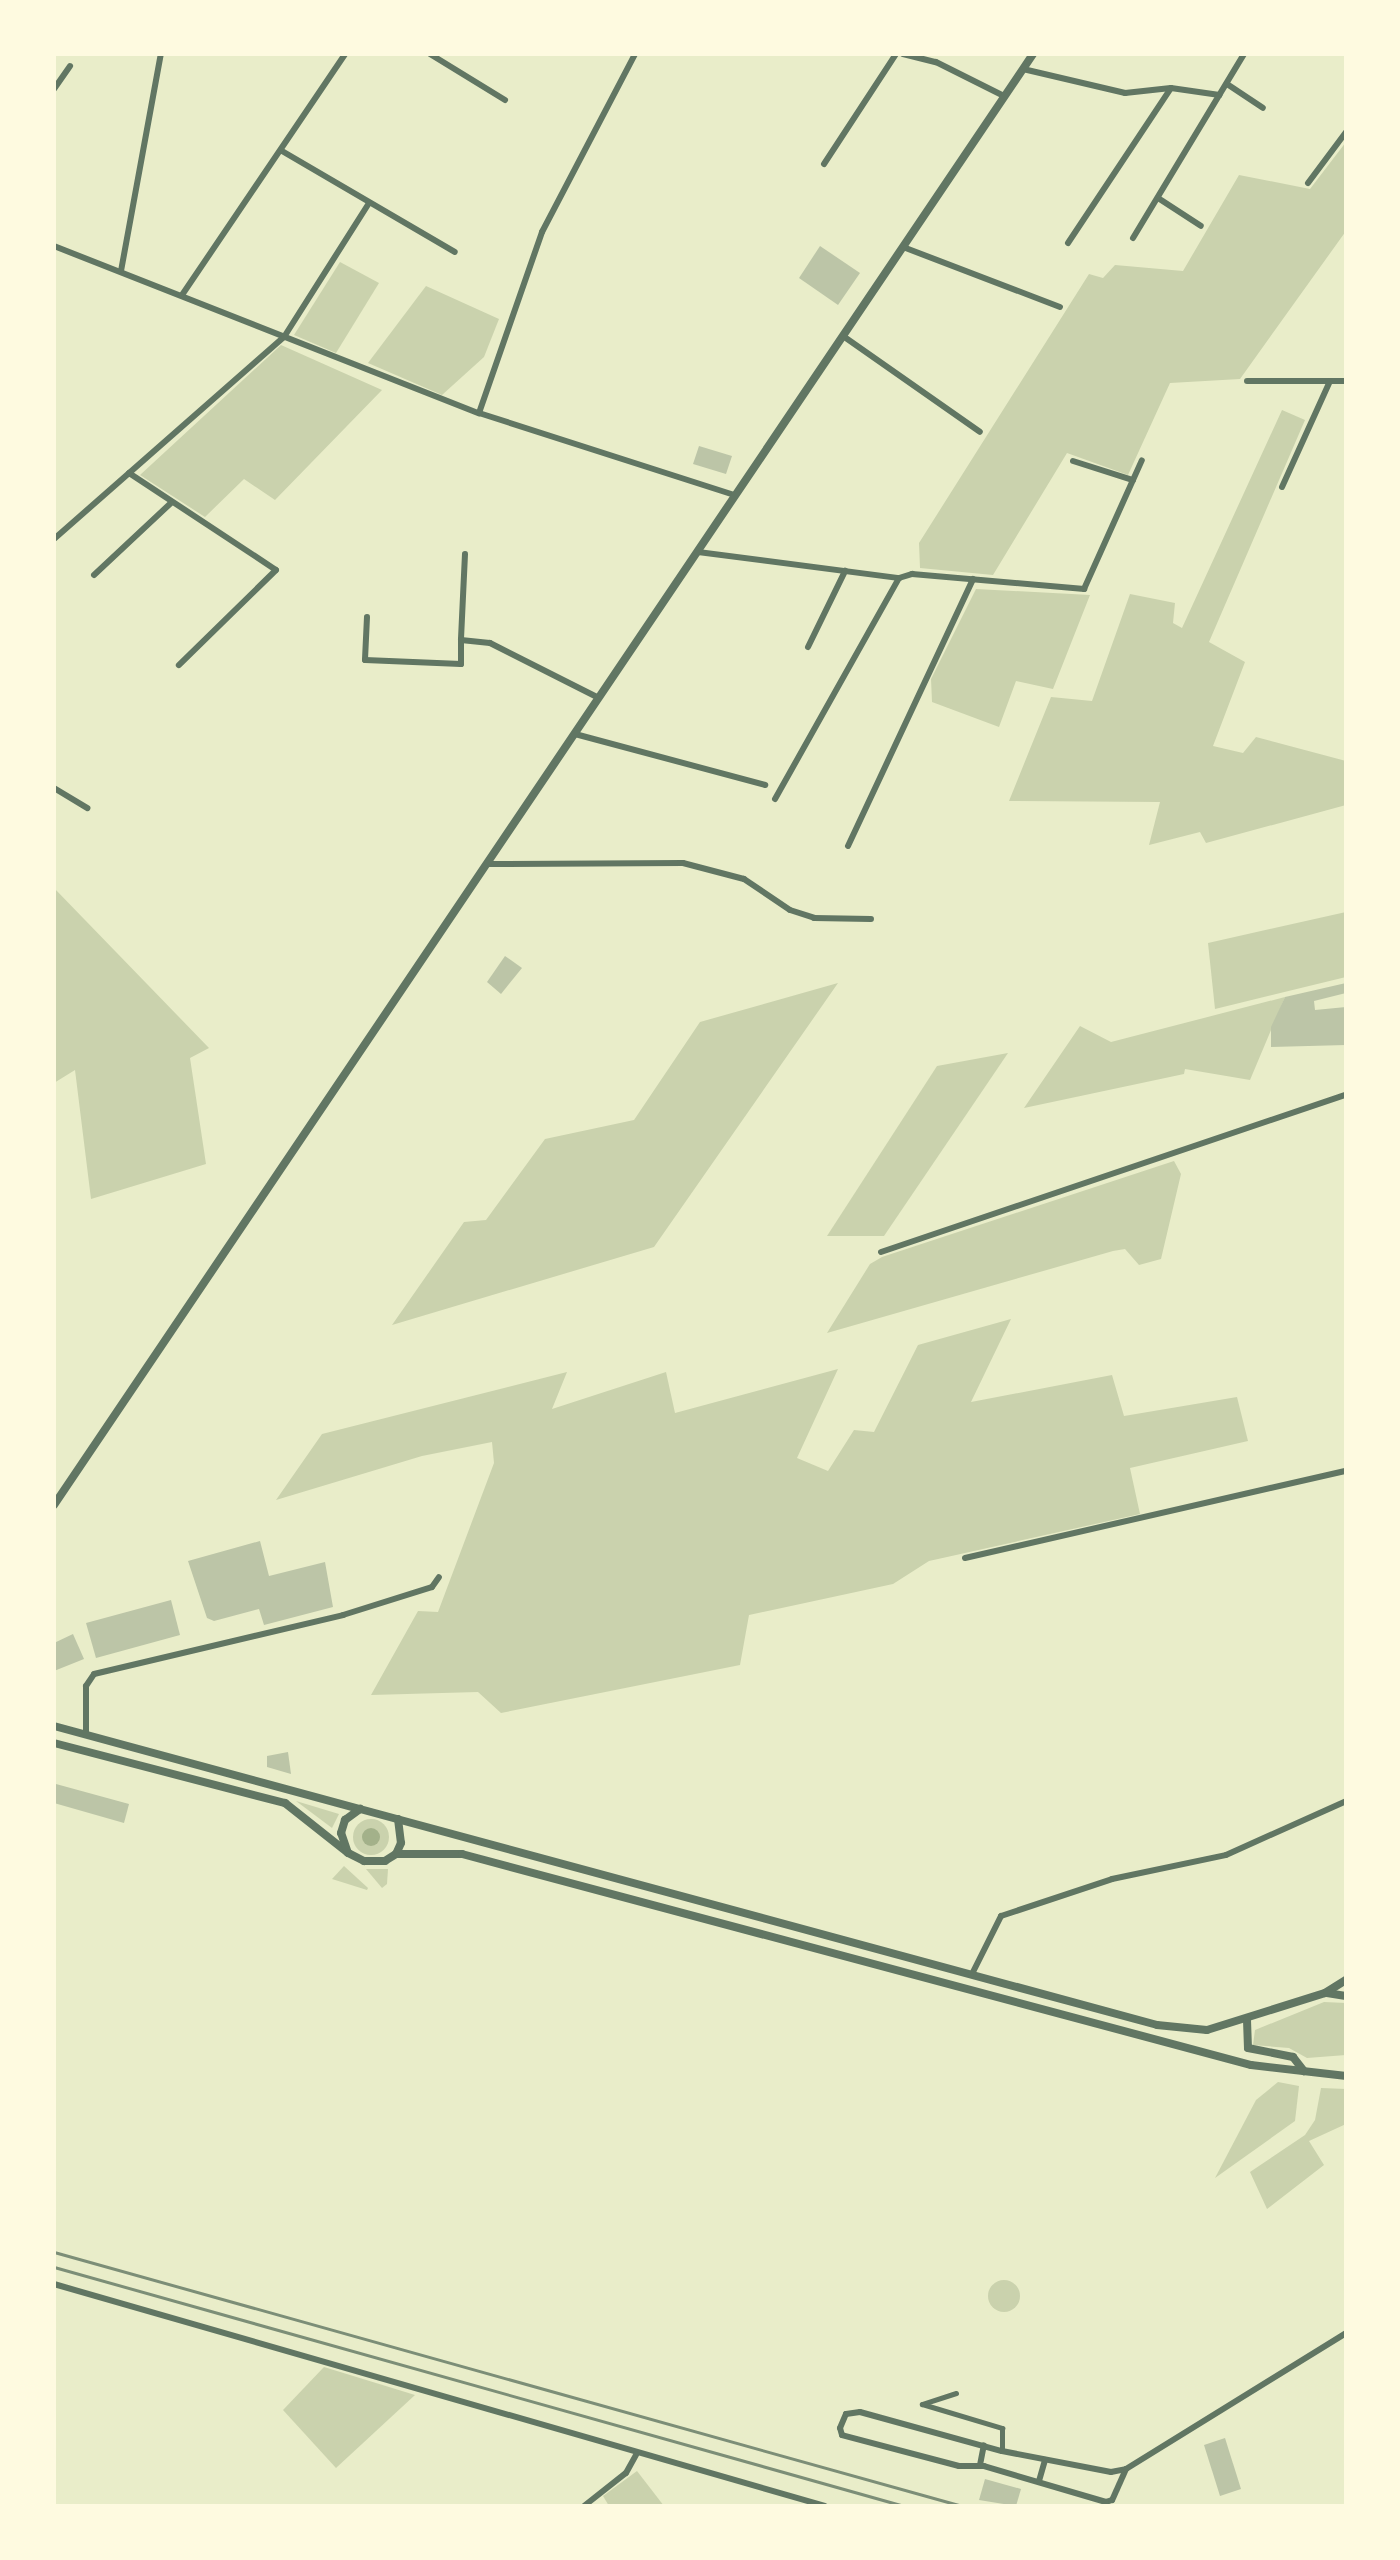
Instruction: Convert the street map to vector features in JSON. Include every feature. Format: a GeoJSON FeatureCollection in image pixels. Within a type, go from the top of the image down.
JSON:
{"type":"FeatureCollection","features":[{"type":"Feature","properties":{"kind":"street"},"geometry":{"type":"LineString","coordinates":[[121,271],[161,54]]}},
{"type":"Feature","properties":{"kind":"street"},"geometry":{"type":"LineString","coordinates":[[182,295],[345,54]]}},
{"type":"Feature","properties":{"kind":"street"},"geometry":{"type":"LineString","coordinates":[[430,54],[505,100]]}},
{"type":"Feature","properties":{"kind":"street"},"geometry":{"type":"LineString","coordinates":[[479,413],[542,232],[635,54]]}},
{"type":"Feature","properties":{"kind":"street"},"geometry":{"type":"LineString","coordinates":[[824,164],[896,54]]}},
{"type":"Feature","properties":{"kind":"street"},"geometry":{"type":"LineString","coordinates":[[903,54],[936,62],[1004,96]]}},
{"type":"Feature","properties":{"kind":"street"},"geometry":{"type":"LineString","coordinates":[[54,1505],[1033,54]]}},
{"type":"Feature","properties":{"kind":"street"},"geometry":{"type":"LineString","coordinates":[[1133,238],[1244,54]]}},
{"type":"Feature","properties":{"kind":"street"},"geometry":{"type":"LineString","coordinates":[[54,89],[70,66]]}},
{"type":"Feature","properties":{"kind":"street"},"geometry":{"type":"LineString","coordinates":[[1023,69],[1125,93],[1171,88],[1219,95]]}},
{"type":"Feature","properties":{"kind":"street"},"geometry":{"type":"LineString","coordinates":[[1227,84],[1263,108]]}},
{"type":"Feature","properties":{"kind":"street"},"geometry":{"type":"LineString","coordinates":[[1068,243],[1171,88]]}},
{"type":"Feature","properties":{"kind":"street"},"geometry":{"type":"LineString","coordinates":[[1308,183],[1346,132]]}},
{"type":"Feature","properties":{"kind":"street"},"geometry":{"type":"LineString","coordinates":[[282,151],[455,252]]}},
{"type":"Feature","properties":{"kind":"street"},"geometry":{"type":"LineString","coordinates":[[1158,198],[1201,226]]}},
{"type":"Feature","properties":{"kind":"street"},"geometry":{"type":"LineString","coordinates":[[54,539],[284,337],[369,203]]}},
{"type":"Feature","properties":{"kind":"street"},"geometry":{"type":"LineString","coordinates":[[54,246],[479,413],[735,495]]}},
{"type":"Feature","properties":{"kind":"street"},"geometry":{"type":"LineString","coordinates":[[903,247],[1060,307]]}},
{"type":"Feature","properties":{"kind":"street"},"geometry":{"type":"LineString","coordinates":[[843,336],[980,432]]}},
{"type":"Feature","properties":{"kind":"street"},"geometry":{"type":"LineString","coordinates":[[1247,381],[1346,381]]}},
{"type":"Feature","properties":{"kind":"street"},"geometry":{"type":"LineString","coordinates":[[1282,487],[1330,381]]}},
{"type":"Feature","properties":{"kind":"street"},"geometry":{"type":"LineString","coordinates":[[698,552],[899,578],[973,579],[1084,589],[1142,460]]}},
{"type":"Feature","properties":{"kind":"street"},"geometry":{"type":"LineString","coordinates":[[1073,461],[1133,480]]}},
{"type":"Feature","properties":{"kind":"street"},"geometry":{"type":"LineString","coordinates":[[129,473],[276,570],[179,665]]}},
{"type":"Feature","properties":{"kind":"street"},"geometry":{"type":"LineString","coordinates":[[94,575],[171,503]]}},
{"type":"Feature","properties":{"kind":"street"},"geometry":{"type":"LineString","coordinates":[[367,617],[365,660],[461,664],[465,554]]}},
{"type":"Feature","properties":{"kind":"street"},"geometry":{"type":"LineString","coordinates":[[808,647],[845,571]]}},
{"type":"Feature","properties":{"kind":"street"},"geometry":{"type":"LineString","coordinates":[[775,799],[899,578]]}},
{"type":"Feature","properties":{"kind":"street"},"geometry":{"type":"LineString","coordinates":[[848,846],[973,579]]}},
{"type":"Feature","properties":{"kind":"street"},"geometry":{"type":"LineString","coordinates":[[461,640],[490,643],[599,698]]}},
{"type":"Feature","properties":{"kind":"street"},"geometry":{"type":"LineString","coordinates":[[575,734],[765,785]]}},
{"type":"Feature","properties":{"kind":"street"},"geometry":{"type":"LineString","coordinates":[[54,788],[87,808]]}},
{"type":"Feature","properties":{"kind":"street"},"geometry":{"type":"LineString","coordinates":[[487,864],[683,863],[744,879],[790,910],[814,918],[871,919]]}},
{"type":"Feature","properties":{"kind":"street"},"geometry":{"type":"LineString","coordinates":[[881,1252],[1346,1095]]}},
{"type":"Feature","properties":{"kind":"street"},"geometry":{"type":"LineString","coordinates":[[965,1558],[1346,1471]]}},
{"type":"Feature","properties":{"kind":"street"},"geometry":{"type":"LineString","coordinates":[[86,1735],[86,1686],[94,1674],[343,1615],[432,1587],[439,1577]]}},
{"type":"Feature","properties":{"kind":"street"},"geometry":{"type":"LineString","coordinates":[[54,1726],[1157,2025],[1207,2030],[1247,2020],[1325,1993],[1346,1980]]}},
{"type":"Feature","properties":{"kind":"street"},"geometry":{"type":"LineString","coordinates":[[54,1743],[285,1803],[348,1853],[364,1861],[385,1861],[396,1854],[462,1854],[1251,2065],[1346,2076]]}},
{"type":"Feature","properties":{"kind":"street"},"geometry":{"type":"LineString","coordinates":[[972,1974],[1001,1916],[1112,1879],[1226,1855],[1346,1801]]}},
{"type":"Feature","properties":{"kind":"street"},"geometry":{"type":"LineString","coordinates":[[348,1853],[341,1833],[345,1820],[360,1809]]}},
{"type":"Feature","properties":{"kind":"street"},"geometry":{"type":"LineString","coordinates":[[396,1854],[401,1843],[398,1819]]}},
{"type":"Feature","properties":{"kind":"street"},"geometry":{"type":"LineString","coordinates":[[1325,1993],[1346,1996]]}},
{"type":"Feature","properties":{"kind":"street"},"geometry":{"type":"LineString","coordinates":[[1247,2020],[1248,2048],[1293,2057],[1304,2071]]}},
{"type":"Feature","properties":{"kind":"street"},"geometry":{"type":"LineString","coordinates":[[1333,2075],[1346,2068]]}},
{"type":"Feature","properties":{"kind":"street"},"geometry":{"type":"LineString","coordinates":[[54,2284],[424,2388],[636,2455],[825,2506]]}},
{"type":"Feature","properties":{"kind":"street"},"geometry":{"type":"LineString","coordinates":[[1126,2469],[1112,2500],[1106,2502],[980,2465],[959,2466],[842,2435],[840,2428],[846,2414],[860,2412],[1002,2451],[1111,2472],[1126,2469],[1346,2333]]}},
{"type":"Feature","properties":{"kind":"street"},"geometry":{"type":"LineString","coordinates":[[956,2393],[922,2404],[1002,2428],[1002,2451]]}},
{"type":"Feature","properties":{"kind":"street"},"geometry":{"type":"LineString","coordinates":[[980,2465],[984,2445]]}},
{"type":"Feature","properties":{"kind":"street"},"geometry":{"type":"LineString","coordinates":[[584,2506],[626,2473],[636,2455]]}},
{"type":"Feature","properties":{"kind":"street"},"geometry":{"type":"LineString","coordinates":[[1039,2481],[1045,2460]]}},
{"type":"Feature","properties":{"kind":"shaded area"},"geometry":{"type":"Polygon","coordinates":[[[1346,142],[1346,231],[1240,379],[1170,383],[1128,475],[1067,453],[993,575],[920,568],[919,543],[1089,274],[1103,278],[1115,265],[1183,271],[1239,175],[1310,189],[1346,142]]]}},
{"type":"Feature","properties":{"kind":"shaded area"},"geometry":{"type":"Polygon","coordinates":[[[340,262],[379,283],[336,353],[294,335],[340,262]]]}},
{"type":"Feature","properties":{"kind":"shaded area"},"geometry":{"type":"Polygon","coordinates":[[[426,286],[499,319],[484,357],[442,395],[368,363],[426,286]]]}},
{"type":"Feature","properties":{"kind":"shaded area"},"geometry":{"type":"Polygon","coordinates":[[[281,345],[382,390],[275,500],[244,479],[205,517],[140,475],[281,345]]]}},
{"type":"Feature","properties":{"kind":"shaded area"},"geometry":{"type":"Polygon","coordinates":[[[1282,410],[1305,420],[1209,642],[1245,662],[1213,746],[1243,753],[1256,737],[1346,761],[1346,805],[1206,843],[1200,832],[1149,845],[1160,802],[1009,801],[1051,697],[1092,701],[1130,594],[1175,603],[1173,623],[1182,628],[1282,410]]]}},
{"type":"Feature","properties":{"kind":"shaded area"},"geometry":{"type":"Polygon","coordinates":[[[976,589],[1090,595],[1053,689],[1016,681],[999,727],[932,702],[931,679],[976,589]]]}},
{"type":"Feature","properties":{"kind":"shaded area"},"geometry":{"type":"Polygon","coordinates":[[[54,888],[209,1048],[190,1058],[206,1164],[91,1199],[75,1070],[54,1083],[54,888]]]}},
{"type":"Feature","properties":{"kind":"shaded area"},"geometry":{"type":"Polygon","coordinates":[[[1346,912],[1346,977],[1215,1009],[1208,943],[1346,912]]]}},
{"type":"Feature","properties":{"kind":"shaded area"},"geometry":{"type":"Polygon","coordinates":[[[838,983],[654,1247],[392,1325],[464,1222],[486,1220],[545,1139],[634,1120],[700,1022],[838,983]]]}},
{"type":"Feature","properties":{"kind":"shaded area"},"geometry":{"type":"Polygon","coordinates":[[[1285,997],[1250,1080],[1185,1069],[1184,1074],[1024,1108],[1080,1026],[1111,1042],[1285,997]]]}},
{"type":"Feature","properties":{"kind":"shaded area"},"geometry":{"type":"Polygon","coordinates":[[[1008,1053],[884,1236],[827,1236],[937,1066],[1008,1053]]]}},
{"type":"Feature","properties":{"kind":"shaded area"},"geometry":{"type":"Polygon","coordinates":[[[1174,1161],[1181,1174],[1161,1259],[1139,1265],[1125,1249],[1113,1251],[827,1333],[870,1264],[882,1257],[1174,1161]]]}},
{"type":"Feature","properties":{"kind":"shaded area"},"geometry":{"type":"Polygon","coordinates":[[[1011,1319],[971,1402],[1112,1375],[1124,1416],[1237,1397],[1248,1441],[1130,1468],[1140,1514],[929,1561],[893,1584],[749,1615],[740,1665],[501,1713],[478,1692],[371,1695],[418,1611],[438,1612],[494,1463],[492,1442],[422,1456],[276,1500],[322,1434],[567,1372],[552,1409],[666,1372],[675,1413],[838,1369],[797,1458],[828,1471],[854,1430],[874,1432],[918,1345],[1011,1319]]]}},
{"type":"Feature","properties":{"kind":"shaded area"},"geometry":{"type":"Polygon","coordinates":[[[296,1801],[339,1814],[332,1828],[296,1801]]]}},
{"type":"Feature","properties":{"kind":"shaded area"},"geometry":{"type":"Polygon","coordinates":[[[371,1819],[384,1824],[389,1837],[384,1850],[371,1855],[358,1850],[353,1837],[358,1824],[371,1819]]]}},
{"type":"Feature","properties":{"kind":"shaded area"},"geometry":{"type":"Polygon","coordinates":[[[371,1828],[380,1837],[371,1846],[362,1837],[371,1828]]]}},
{"type":"Feature","properties":{"kind":"shaded area"},"geometry":{"type":"Polygon","coordinates":[[[344,1866],[368,1888],[367,1890],[332,1879],[344,1866]]]}},
{"type":"Feature","properties":{"kind":"shaded area"},"geometry":{"type":"Polygon","coordinates":[[[366,1869],[388,1869],[387,1884],[382,1888],[366,1869]]]}},
{"type":"Feature","properties":{"kind":"shaded area"},"geometry":{"type":"Polygon","coordinates":[[[1324,2002],[1346,2003],[1346,2055],[1307,2058],[1289,2048],[1253,2045],[1255,2030],[1324,2002]]]}},
{"type":"Feature","properties":{"kind":"shaded area"},"geometry":{"type":"Polygon","coordinates":[[[1278,2082],[1299,2086],[1295,2121],[1215,2178],[1256,2100],[1278,2082]]]}},
{"type":"Feature","properties":{"kind":"shaded area"},"geometry":{"type":"Polygon","coordinates":[[[1321,2088],[1346,2089],[1346,2124],[1309,2141],[1324,2165],[1267,2209],[1250,2172],[1305,2135],[1315,2120],[1321,2088]]]}},
{"type":"Feature","properties":{"kind":"shaded area"},"geometry":{"type":"Polygon","coordinates":[[[1004,2280],[1015,2285],[1020,2296],[1015,2307],[1004,2312],[993,2307],[988,2296],[993,2285],[1004,2280]]]}},
{"type":"Feature","properties":{"kind":"shaded area"},"geometry":{"type":"Polygon","coordinates":[[[324,2367],[415,2395],[336,2468],[283,2410],[324,2367]]]}},
{"type":"Feature","properties":{"kind":"shaded area"},"geometry":{"type":"Polygon","coordinates":[[[637,2471],[664,2506],[609,2506],[603,2496],[637,2471]]]}},
{"type":"Feature","properties":{"kind":"building"},"geometry":{"type":"Polygon","coordinates":[[[820,246],[860,273],[838,305],[799,278],[820,246]]]}},
{"type":"Feature","properties":{"kind":"building"},"geometry":{"type":"Polygon","coordinates":[[[699,446],[732,456],[726,474],[693,464],[699,446]]]}},
{"type":"Feature","properties":{"kind":"building"},"geometry":{"type":"Polygon","coordinates":[[[505,956],[522,968],[501,994],[487,982],[505,956]]]}},
{"type":"Feature","properties":{"kind":"building"},"geometry":{"type":"Polygon","coordinates":[[[1346,983],[1346,993],[1314,1001],[1315,1010],[1346,1007],[1346,1045],[1271,1047],[1271,1027],[1285,997],[1346,983]]]}},
{"type":"Feature","properties":{"kind":"building"},"geometry":{"type":"Polygon","coordinates":[[[260,1541],[269,1576],[325,1562],[333,1607],[264,1625],[259,1609],[214,1621],[207,1618],[188,1561],[260,1541]]]}},
{"type":"Feature","properties":{"kind":"building"},"geometry":{"type":"Polygon","coordinates":[[[171,1600],[180,1635],[96,1658],[86,1623],[171,1600]]]}},
{"type":"Feature","properties":{"kind":"building"},"geometry":{"type":"Polygon","coordinates":[[[73,1634],[84,1659],[54,1671],[54,1643],[73,1634]]]}},
{"type":"Feature","properties":{"kind":"building"},"geometry":{"type":"Polygon","coordinates":[[[288,1752],[291,1774],[267,1767],[267,1756],[288,1752]]]}},
{"type":"Feature","properties":{"kind":"building"},"geometry":{"type":"Polygon","coordinates":[[[56,1784],[129,1804],[124,1823],[54,1803],[56,1784]]]}},
{"type":"Feature","properties":{"kind":"building"},"geometry":{"type":"Polygon","coordinates":[[[1225,2438],[1241,2489],[1220,2496],[1204,2445],[1225,2438]]]}},
{"type":"Feature","properties":{"kind":"building"},"geometry":{"type":"Polygon","coordinates":[[[985,2479],[1021,2489],[1016,2506],[979,2500],[985,2479]]]}},
{"type":"Feature","properties":{"kind":"railway"},"geometry":{"type":"LineString","coordinates":[[54,2252],[962,2506]]}},
{"type":"Feature","properties":{"kind":"railway"},"geometry":{"type":"LineString","coordinates":[[54,2267],[904,2506]]}}]}
